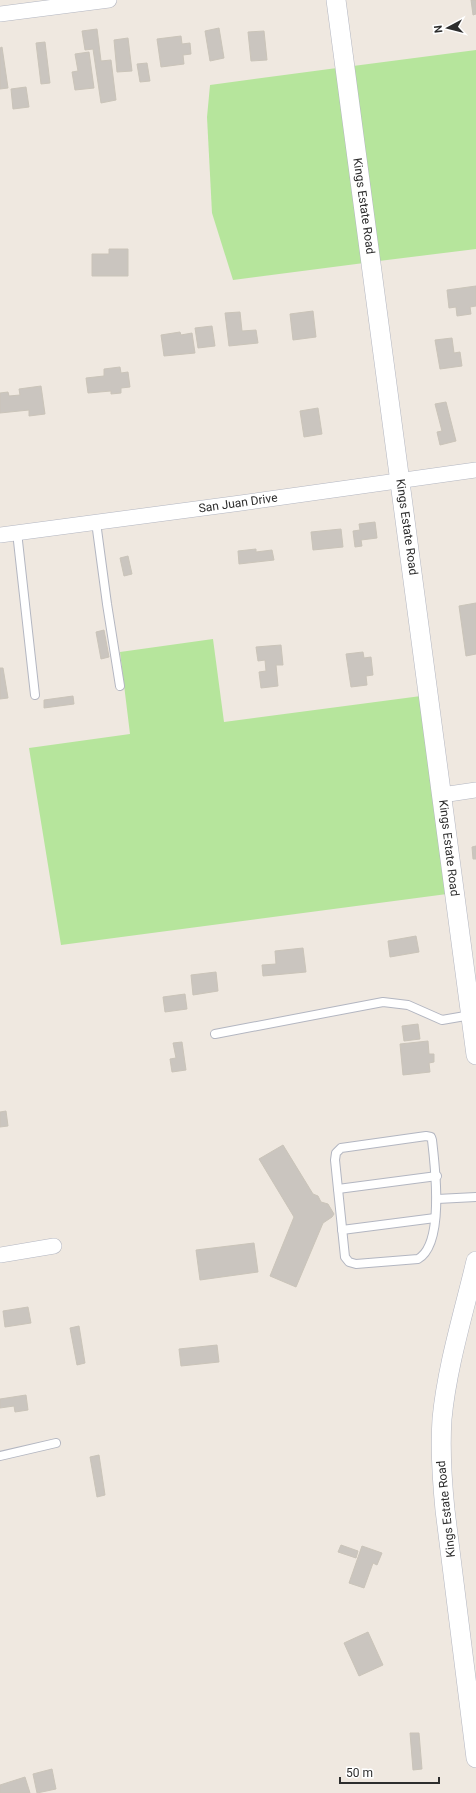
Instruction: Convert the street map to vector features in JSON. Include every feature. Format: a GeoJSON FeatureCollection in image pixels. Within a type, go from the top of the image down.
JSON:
{"type":"FeatureCollection","features":[{"type":"Feature","properties":{"kind":"street"},"geometry":{"type":"LineString","coordinates":[[0,14],[109,0]]}},
{"type":"Feature","properties":{"kind":"street","name":"Kings Estate Road"},"geometry":{"type":"LineString","coordinates":[[336,0],[442,795],[472,1005],[476,1055]]}},
{"type":"Feature","properties":{"kind":"street","name":"San Juan Drive"},"geometry":{"type":"LineString","coordinates":[[0,535],[476,470]]}},
{"type":"Feature","properties":{"kind":"street"},"geometry":{"type":"LineString","coordinates":[[442,795],[476,790]]}},
{"type":"Feature","properties":{"kind":"street"},"geometry":{"type":"LineString","coordinates":[[0,1255],[54,1246]]}},
{"type":"Feature","properties":{"kind":"street","name":"Kings Estate Road"},"geometry":{"type":"LineString","coordinates":[[476,1261],[446,1389],[441,1449],[445,1510],[476,1758]]}},
{"type":"Feature","properties":{"kind":"lane"},"geometry":{"type":"LineString","coordinates":[[96,522],[120,686]]}},
{"type":"Feature","properties":{"kind":"lane"},"geometry":{"type":"LineString","coordinates":[[17,532],[35,695]]}},
{"type":"Feature","properties":{"kind":"lane"},"geometry":{"type":"LineString","coordinates":[[215,1034],[383,1002],[408,1005],[442,1020],[472,1005]]}},
{"type":"Feature","properties":{"kind":"lane"},"geometry":{"type":"LineString","coordinates":[[426,1136],[431,1137],[437,1176],[435,1218],[428,1250],[423,1256],[418,1259],[356,1264],[349,1262],[345,1257],[335,1160],[336,1153],[341,1148],[426,1136]]}},
{"type":"Feature","properties":{"kind":"lane"},"geometry":{"type":"LineString","coordinates":[[338,1189],[437,1176]]}},
{"type":"Feature","properties":{"kind":"lane"},"geometry":{"type":"LineString","coordinates":[[437,1199],[476,1197]]}},
{"type":"Feature","properties":{"kind":"lane"},"geometry":{"type":"LineString","coordinates":[[342,1230],[435,1218]]}},
{"type":"Feature","properties":{"kind":"lane"},"geometry":{"type":"LineString","coordinates":[[0,1456],[56,1443]]}},
{"type":"Feature","properties":{"kind":"green space"},"geometry":{"type":"Polygon","coordinates":[[[476,50],[476,249],[379,261],[353,66],[476,50]]]}},
{"type":"Feature","properties":{"kind":"green space"},"geometry":{"type":"Polygon","coordinates":[[[337,68],[364,263],[233,280],[212,213],[207,117],[210,85],[337,68]]]}},
{"type":"Feature","properties":{"kind":"green space"},"geometry":{"type":"Polygon","coordinates":[[[213,639],[224,722],[421,696],[447,894],[61,945],[29,748],[130,734],[120,652],[213,639]]]}},
{"type":"Feature","properties":{"kind":"building"},"geometry":{"type":"Polygon","coordinates":[[[471,0],[476,0],[476,14],[473,15],[471,0]]]}},
{"type":"Feature","properties":{"kind":"building"},"geometry":{"type":"Polygon","coordinates":[[[219,28],[224,58],[210,61],[205,31],[219,28]]]}},
{"type":"Feature","properties":{"kind":"building"},"geometry":{"type":"Polygon","coordinates":[[[97,29],[101,61],[111,60],[116,100],[101,103],[93,49],[85,50],[82,31],[97,29]]]}},
{"type":"Feature","properties":{"kind":"building"},"geometry":{"type":"Polygon","coordinates":[[[264,31],[267,60],[251,61],[248,32],[264,31]]]}},
{"type":"Feature","properties":{"kind":"building"},"geometry":{"type":"Polygon","coordinates":[[[181,36],[182,44],[190,43],[191,54],[183,55],[184,64],[161,67],[157,39],[181,36]]]}},
{"type":"Feature","properties":{"kind":"building"},"geometry":{"type":"Polygon","coordinates":[[[128,38],[132,71],[117,72],[114,40],[128,38]]]}},
{"type":"Feature","properties":{"kind":"building"},"geometry":{"type":"Polygon","coordinates":[[[45,42],[50,83],[41,84],[36,43],[45,42]]]}},
{"type":"Feature","properties":{"kind":"building"},"geometry":{"type":"Polygon","coordinates":[[[2,47],[8,88],[0,89],[0,48],[2,47]]]}},
{"type":"Feature","properties":{"kind":"building"},"geometry":{"type":"Polygon","coordinates":[[[89,52],[94,88],[75,90],[72,72],[78,71],[75,54],[89,52]]]}},
{"type":"Feature","properties":{"kind":"building"},"geometry":{"type":"Polygon","coordinates":[[[147,63],[150,81],[140,82],[137,64],[147,63]]]}},
{"type":"Feature","properties":{"kind":"building"},"geometry":{"type":"Polygon","coordinates":[[[26,87],[29,107],[13,109],[11,89],[26,87]]]}},
{"type":"Feature","properties":{"kind":"building"},"geometry":{"type":"Polygon","coordinates":[[[109,249],[128,249],[128,276],[92,276],[92,254],[109,254],[109,249]]]}},
{"type":"Feature","properties":{"kind":"building"},"geometry":{"type":"Polygon","coordinates":[[[476,286],[476,306],[470,307],[471,314],[457,316],[456,307],[449,308],[447,290],[476,286]]]}},
{"type":"Feature","properties":{"kind":"building"},"geometry":{"type":"Polygon","coordinates":[[[313,311],[316,337],[293,340],[290,314],[313,311]]]}},
{"type":"Feature","properties":{"kind":"building"},"geometry":{"type":"Polygon","coordinates":[[[240,312],[242,331],[256,330],[258,343],[229,346],[225,313],[240,312]]]}},
{"type":"Feature","properties":{"kind":"building"},"geometry":{"type":"Polygon","coordinates":[[[212,326],[215,346],[198,348],[195,328],[212,326]]]}},
{"type":"Feature","properties":{"kind":"building"},"geometry":{"type":"Polygon","coordinates":[[[180,332],[181,335],[192,333],[195,353],[164,356],[161,335],[180,332]]]}},
{"type":"Feature","properties":{"kind":"building"},"geometry":{"type":"Polygon","coordinates":[[[452,338],[454,353],[460,352],[462,366],[440,369],[435,340],[452,338]]]}},
{"type":"Feature","properties":{"kind":"building"},"geometry":{"type":"Polygon","coordinates":[[[120,367],[121,373],[128,372],[130,387],[121,388],[121,393],[111,394],[111,391],[88,393],[86,378],[104,376],[104,369],[120,367]]]}},
{"type":"Feature","properties":{"kind":"building"},"geometry":{"type":"Polygon","coordinates":[[[41,386],[45,414],[29,416],[29,410],[0,413],[0,393],[8,392],[9,396],[20,395],[19,389],[41,386]]]}},
{"type":"Feature","properties":{"kind":"building"},"geometry":{"type":"Polygon","coordinates":[[[446,402],[456,441],[440,445],[437,432],[442,431],[435,404],[446,402]]]}},
{"type":"Feature","properties":{"kind":"building"},"geometry":{"type":"Polygon","coordinates":[[[318,408],[322,434],[304,437],[300,411],[318,408]]]}},
{"type":"Feature","properties":{"kind":"building"},"geometry":{"type":"Polygon","coordinates":[[[375,522],[377,538],[361,540],[362,546],[355,547],[353,531],[360,530],[359,524],[375,522]]]}},
{"type":"Feature","properties":{"kind":"building"},"geometry":{"type":"Polygon","coordinates":[[[341,529],[343,547],[313,550],[311,532],[341,529]]]}},
{"type":"Feature","properties":{"kind":"building"},"geometry":{"type":"Polygon","coordinates":[[[256,549],[256,552],[272,550],[274,560],[239,564],[238,551],[256,549]]]}},
{"type":"Feature","properties":{"kind":"building"},"geometry":{"type":"Polygon","coordinates":[[[128,556],[132,574],[124,576],[120,558],[128,556]]]}},
{"type":"Feature","properties":{"kind":"building"},"geometry":{"type":"Polygon","coordinates":[[[476,603],[476,654],[466,656],[459,606],[476,603]]]}},
{"type":"Feature","properties":{"kind":"building"},"geometry":{"type":"Polygon","coordinates":[[[104,630],[109,657],[101,659],[96,632],[104,630]]]}},
{"type":"Feature","properties":{"kind":"building"},"geometry":{"type":"Polygon","coordinates":[[[281,645],[283,665],[276,665],[278,686],[261,688],[259,672],[266,671],[265,660],[258,661],[256,647],[281,645]]]}},
{"type":"Feature","properties":{"kind":"building"},"geometry":{"type":"Polygon","coordinates":[[[363,652],[364,658],[371,657],[373,675],[366,676],[367,685],[351,687],[346,654],[363,652]]]}},
{"type":"Feature","properties":{"kind":"building"},"geometry":{"type":"Polygon","coordinates":[[[0,668],[3,668],[8,698],[0,699],[0,668]]]}},
{"type":"Feature","properties":{"kind":"building"},"geometry":{"type":"Polygon","coordinates":[[[73,696],[74,704],[44,708],[44,700],[73,696]]]}},
{"type":"Feature","properties":{"kind":"building"},"geometry":{"type":"Polygon","coordinates":[[[476,846],[476,859],[473,859],[472,847],[476,846]]]}},
{"type":"Feature","properties":{"kind":"building"},"geometry":{"type":"Polygon","coordinates":[[[416,936],[419,952],[390,957],[388,941],[416,936]]]}},
{"type":"Feature","properties":{"kind":"building"},"geometry":{"type":"Polygon","coordinates":[[[303,948],[306,972],[263,976],[262,965],[276,964],[275,951],[303,948]]]}},
{"type":"Feature","properties":{"kind":"building"},"geometry":{"type":"Polygon","coordinates":[[[216,972],[218,991],[193,995],[191,975],[216,972]]]}},
{"type":"Feature","properties":{"kind":"building"},"geometry":{"type":"Polygon","coordinates":[[[185,994],[187,1009],[165,1012],[163,997],[185,994]]]}},
{"type":"Feature","properties":{"kind":"building"},"geometry":{"type":"Polygon","coordinates":[[[418,1024],[420,1039],[404,1041],[402,1026],[418,1024]]]}},
{"type":"Feature","properties":{"kind":"building"},"geometry":{"type":"Polygon","coordinates":[[[428,1041],[429,1054],[434,1054],[434,1062],[429,1063],[430,1072],[403,1075],[400,1044],[428,1041]]]}},
{"type":"Feature","properties":{"kind":"building"},"geometry":{"type":"Polygon","coordinates":[[[182,1042],[186,1070],[172,1072],[170,1059],[176,1058],[173,1043],[182,1042]]]}},
{"type":"Feature","properties":{"kind":"building"},"geometry":{"type":"Polygon","coordinates":[[[6,1111],[8,1126],[0,1127],[0,1112],[6,1111]]]}},
{"type":"Feature","properties":{"kind":"building"},"geometry":{"type":"Polygon","coordinates":[[[283,1145],[313,1194],[318,1196],[321,1202],[328,1204],[334,1214],[323,1223],[296,1287],[270,1276],[294,1217],[259,1159],[283,1145]]]}},
{"type":"Feature","properties":{"kind":"building"},"geometry":{"type":"Polygon","coordinates":[[[254,1243],[258,1272],[200,1280],[196,1250],[254,1243]]]}},
{"type":"Feature","properties":{"kind":"building"},"geometry":{"type":"Polygon","coordinates":[[[28,1307],[31,1323],[5,1327],[3,1311],[28,1307]]]}},
{"type":"Feature","properties":{"kind":"building"},"geometry":{"type":"Polygon","coordinates":[[[79,1326],[85,1363],[77,1365],[70,1328],[79,1326]]]}},
{"type":"Feature","properties":{"kind":"building"},"geometry":{"type":"Polygon","coordinates":[[[217,1345],[219,1362],[181,1366],[179,1349],[217,1345]]]}},
{"type":"Feature","properties":{"kind":"building"},"geometry":{"type":"Polygon","coordinates":[[[26,1395],[28,1410],[15,1412],[14,1406],[0,1408],[0,1399],[26,1395]]]}},
{"type":"Feature","properties":{"kind":"building"},"geometry":{"type":"Polygon","coordinates":[[[99,1455],[105,1495],[97,1497],[90,1457],[99,1455]]]}},
{"type":"Feature","properties":{"kind":"building"},"geometry":{"type":"Polygon","coordinates":[[[341,1545],[358,1551],[356,1558],[338,1552],[341,1545]]]}},
{"type":"Feature","properties":{"kind":"building"},"geometry":{"type":"Polygon","coordinates":[[[362,1546],[382,1553],[377,1565],[373,1563],[364,1588],[349,1583],[362,1546]]]}},
{"type":"Feature","properties":{"kind":"building"},"geometry":{"type":"Polygon","coordinates":[[[368,1632],[383,1665],[359,1676],[344,1643],[368,1632]]]}},
{"type":"Feature","properties":{"kind":"building"},"geometry":{"type":"Polygon","coordinates":[[[410,1733],[419,1733],[422,1769],[413,1770],[410,1733]]]}},
{"type":"Feature","properties":{"kind":"building"},"geometry":{"type":"Polygon","coordinates":[[[52,1769],[56,1789],[37,1793],[33,1774],[52,1769]]]}},
{"type":"Feature","properties":{"kind":"building"},"geometry":{"type":"Polygon","coordinates":[[[25,1777],[30,1793],[0,1793],[0,1785],[25,1777]]]}}]}
